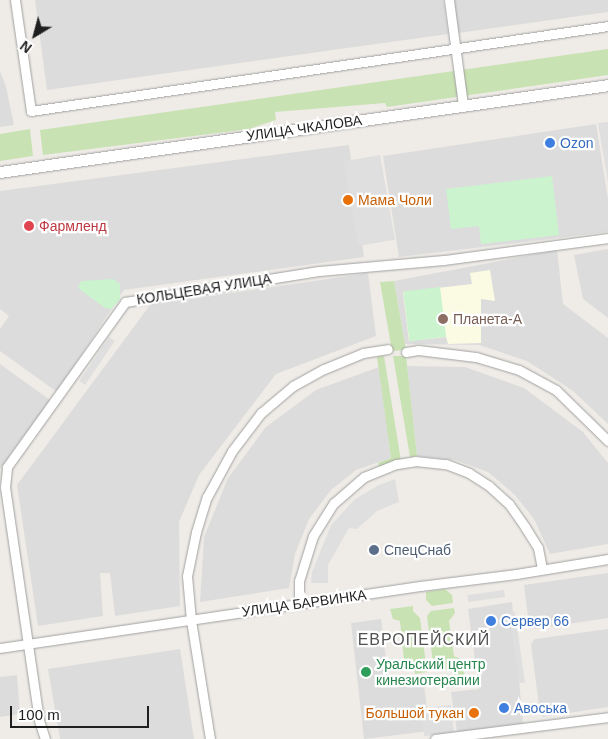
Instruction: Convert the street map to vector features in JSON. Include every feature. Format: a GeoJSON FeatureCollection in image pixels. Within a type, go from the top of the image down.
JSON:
{"type":"FeatureCollection","features":[{"type":"Feature","properties":{"kind":"street"},"geometry":{"type":"LineString","coordinates":[[15,0],[31,111],[608,26]]}},
{"type":"Feature","properties":{"kind":"street"},"geometry":{"type":"LineString","coordinates":[[449,0],[463,106]]}},
{"type":"Feature","properties":{"kind":"street","name":"УЛИЦА ЧКАЛОВА"},"geometry":{"type":"LineString","coordinates":[[0,172],[608,85]]}},
{"type":"Feature","properties":{"kind":"street","name":"КОЛЬЦЕВАЯ УЛИЦА"},"geometry":{"type":"LineString","coordinates":[[45,739],[39,720],[5,487],[7,467],[125,302],[319,271],[444,260],[608,238]]}},
{"type":"Feature","properties":{"kind":"street"},"geometry":{"type":"LineString","coordinates":[[210,739],[191,620],[187,576],[196,532],[207,497],[232,451],[261,413],[293,386],[324,368],[355,356],[388,349]]}},
{"type":"Feature","properties":{"kind":"street"},"geometry":{"type":"LineString","coordinates":[[406,352],[418,350],[476,357],[519,370],[556,390],[608,441]]}},
{"type":"Feature","properties":{"kind":"street"},"geometry":{"type":"LineString","coordinates":[[299,604],[299,581],[313,536],[334,503],[364,476],[397,464],[415,461],[446,464],[469,473],[489,486],[509,504],[525,527],[538,548],[542,568]]}},
{"type":"Feature","properties":{"kind":"street","name":"УЛИЦА БАРВИНКА"},"geometry":{"type":"LineString","coordinates":[[0,648],[516,574],[542,568],[608,559]]}},
{"type":"Feature","properties":{"kind":"street"},"geometry":{"type":"LineString","coordinates":[[435,739],[608,717]]}},
{"type":"Feature","properties":{"kind":"shaded area"},"geometry":{"type":"Polygon","coordinates":[[[35,0],[443,0],[448,34],[47,90],[35,0]]]}},
{"type":"Feature","properties":{"kind":"shaded area"},"geometry":{"type":"Polygon","coordinates":[[[453,0],[608,0],[608,12],[458,33],[453,0]]]}},
{"type":"Feature","properties":{"kind":"shaded area"},"geometry":{"type":"Polygon","coordinates":[[[0,71],[6,87],[14,125],[0,127],[0,71]]]}},
{"type":"Feature","properties":{"kind":"shaded area"},"geometry":{"type":"Polygon","coordinates":[[[608,122],[608,182],[598,123],[608,122]]]}},
{"type":"Feature","properties":{"kind":"shaded area"},"geometry":{"type":"Polygon","coordinates":[[[596,124],[608,199],[608,232],[399,257],[383,156],[596,124]]]}},
{"type":"Feature","properties":{"kind":"shaded area"},"geometry":{"type":"Polygon","coordinates":[[[349,145],[364,257],[124,290],[57,392],[0,351],[0,329],[9,316],[0,309],[0,191],[349,145]]]}},
{"type":"Feature","properties":{"kind":"shaded area"},"geometry":{"type":"Polygon","coordinates":[[[380,155],[395,240],[358,246],[344,161],[380,155]]]}},
{"type":"Feature","properties":{"kind":"shaded area"},"geometry":{"type":"Polygon","coordinates":[[[608,249],[608,318],[583,299],[574,255],[608,249]]]}},
{"type":"Feature","properties":{"kind":"shaded area"},"geometry":{"type":"Polygon","coordinates":[[[557,250],[563,304],[608,338],[608,424],[573,391],[527,361],[479,345],[405,344],[394,281],[557,250]]]}},
{"type":"Feature","properties":{"kind":"shaded area","name":"Планета-А"},"geometry":{"type":"Polygon","coordinates":[[[490,270],[495,301],[481,299],[481,343],[448,344],[446,337],[409,341],[403,292],[472,284],[470,273],[490,270]]]}},
{"type":"Feature","properties":{"kind":"shaded area"},"geometry":{"type":"Polygon","coordinates":[[[368,273],[376,336],[276,374],[199,475],[179,522],[180,606],[115,616],[110,573],[100,573],[103,616],[38,626],[17,485],[150,305],[368,273]]]}},
{"type":"Feature","properties":{"kind":"shaded area"},"geometry":{"type":"Polygon","coordinates":[[[109,337],[115,341],[85,385],[79,381],[109,337]]]}},
{"type":"Feature","properties":{"kind":"shaded area"},"geometry":{"type":"Polygon","coordinates":[[[0,364],[50,400],[0,469],[0,364]]]}},
{"type":"Feature","properties":{"kind":"shaded area"},"geometry":{"type":"Polygon","coordinates":[[[407,366],[465,367],[524,388],[583,432],[608,463],[608,544],[550,554],[534,519],[515,495],[488,472],[455,460],[417,456],[407,366]]]}},
{"type":"Feature","properties":{"kind":"shaded area"},"geometry":{"type":"Polygon","coordinates":[[[379,367],[391,458],[356,470],[331,490],[309,519],[295,554],[289,588],[200,602],[204,537],[228,478],[266,427],[316,390],[379,367]]]}},
{"type":"Feature","properties":{"kind":"shaded area"},"geometry":{"type":"Polygon","coordinates":[[[395,479],[399,502],[377,511],[357,529],[349,528],[328,565],[328,583],[311,583],[312,572],[331,525],[355,499],[379,485],[395,479]]]}},
{"type":"Feature","properties":{"kind":"shaded area"},"geometry":{"type":"Polygon","coordinates":[[[608,573],[608,618],[535,629],[529,625],[524,585],[608,573]]]}},
{"type":"Feature","properties":{"kind":"shaded area"},"geometry":{"type":"Polygon","coordinates":[[[504,590],[505,597],[468,602],[467,595],[504,590]]]}},
{"type":"Feature","properties":{"kind":"shaded area"},"geometry":{"type":"Polygon","coordinates":[[[512,602],[523,724],[457,732],[451,692],[479,689],[468,609],[512,602]]]}},
{"type":"Feature","properties":{"kind":"shaded area"},"geometry":{"type":"Polygon","coordinates":[[[515,612],[525,682],[519,683],[509,613],[515,612]]]}},
{"type":"Feature","properties":{"kind":"shaded area"},"geometry":{"type":"Polygon","coordinates":[[[381,619],[389,683],[423,678],[430,731],[364,739],[351,623],[381,619]]]}},
{"type":"Feature","properties":{"kind":"shaded area"},"geometry":{"type":"Polygon","coordinates":[[[608,629],[608,707],[543,717],[540,714],[531,644],[535,639],[608,629]]]}},
{"type":"Feature","properties":{"kind":"shaded area"},"geometry":{"type":"Polygon","coordinates":[[[180,649],[194,739],[60,739],[48,669],[180,649]]]}},
{"type":"Feature","properties":{"kind":"shaded area"},"geometry":{"type":"Polygon","coordinates":[[[17,675],[20,714],[0,717],[0,677],[17,675]]]}},
{"type":"Feature","properties":{"kind":"shaded area"},"geometry":{"type":"Polygon","coordinates":[[[451,705],[454,733],[424,736],[421,708],[451,705]]]}},
{"type":"Feature","properties":{"kind":"green space"},"geometry":{"type":"Polygon","coordinates":[[[608,49],[608,75],[387,107],[385,103],[275,112],[276,120],[249,129],[43,155],[40,130],[608,49]]]}},
{"type":"Feature","properties":{"kind":"green space"},"geometry":{"type":"Polygon","coordinates":[[[30,129],[33,156],[0,161],[0,134],[30,129]]]}},
{"type":"Feature","properties":{"kind":"green space"},"geometry":{"type":"Polygon","coordinates":[[[552,176],[559,235],[481,244],[479,226],[451,229],[446,189],[552,176]]]}},
{"type":"Feature","properties":{"kind":"green space"},"geometry":{"type":"Polygon","coordinates":[[[113,279],[120,284],[120,299],[111,309],[105,308],[78,288],[81,281],[113,279]]]}},
{"type":"Feature","properties":{"kind":"green space"},"geometry":{"type":"Polygon","coordinates":[[[394,281],[406,350],[392,351],[380,282],[394,281]]]}},
{"type":"Feature","properties":{"kind":"green space"},"geometry":{"type":"Polygon","coordinates":[[[440,287],[446,337],[409,341],[403,292],[440,287]]]}},
{"type":"Feature","properties":{"kind":"green space"},"geometry":{"type":"Polygon","coordinates":[[[384,356],[401,461],[379,467],[378,463],[391,458],[377,357],[384,356]]]}},
{"type":"Feature","properties":{"kind":"green space"},"geometry":{"type":"Polygon","coordinates":[[[393,356],[406,356],[417,456],[410,457],[393,356]]]}},
{"type":"Feature","properties":{"kind":"green space"},"geometry":{"type":"Polygon","coordinates":[[[445,589],[452,595],[453,603],[432,606],[426,600],[426,592],[445,589]]]}},
{"type":"Feature","properties":{"kind":"green space"},"geometry":{"type":"Polygon","coordinates":[[[413,606],[413,611],[420,618],[427,672],[415,674],[413,659],[404,660],[400,621],[393,619],[390,609],[413,606]]]}},
{"type":"Feature","properties":{"kind":"green space"},"geometry":{"type":"Polygon","coordinates":[[[454,608],[455,613],[449,621],[454,656],[462,660],[465,678],[462,682],[458,682],[455,679],[452,668],[434,671],[427,616],[431,611],[454,608]]]}},
{"type":"Feature","properties":{"kind":"place","name":"Ozon"},"geometry":{"type":"Point","coordinates":[550,143]}},
{"type":"Feature","properties":{"kind":"place","name":"Мама Чоли"},"geometry":{"type":"Point","coordinates":[348,200]}},
{"type":"Feature","properties":{"kind":"place","name":"Фармленд"},"geometry":{"type":"Point","coordinates":[29,226]}},
{"type":"Feature","properties":{"kind":"place","name":"Планета-А"},"geometry":{"type":"Point","coordinates":[443,319]}},
{"type":"Feature","properties":{"kind":"place","name":"СпецСнаб"},"geometry":{"type":"Point","coordinates":[374,550]}},
{"type":"Feature","properties":{"kind":"place","name":"Сервер 66"},"geometry":{"type":"Point","coordinates":[491,621]}},
{"type":"Feature","properties":{"kind":"place","name":"Уральский центр кинезиотерапии"},"geometry":{"type":"Point","coordinates":[366,672]}},
{"type":"Feature","properties":{"kind":"place","name":"Авоська"},"geometry":{"type":"Point","coordinates":[504,708]}},
{"type":"Feature","properties":{"kind":"place","name":"Большой тукан"},"geometry":{"type":"Point","coordinates":[474,713]}},
{"type":"Feature","properties":{"kind":"district","name":"ЕВРОПЕЙСКИЙ"},"geometry":{"type":"Point","coordinates":[424,640]}}]}
